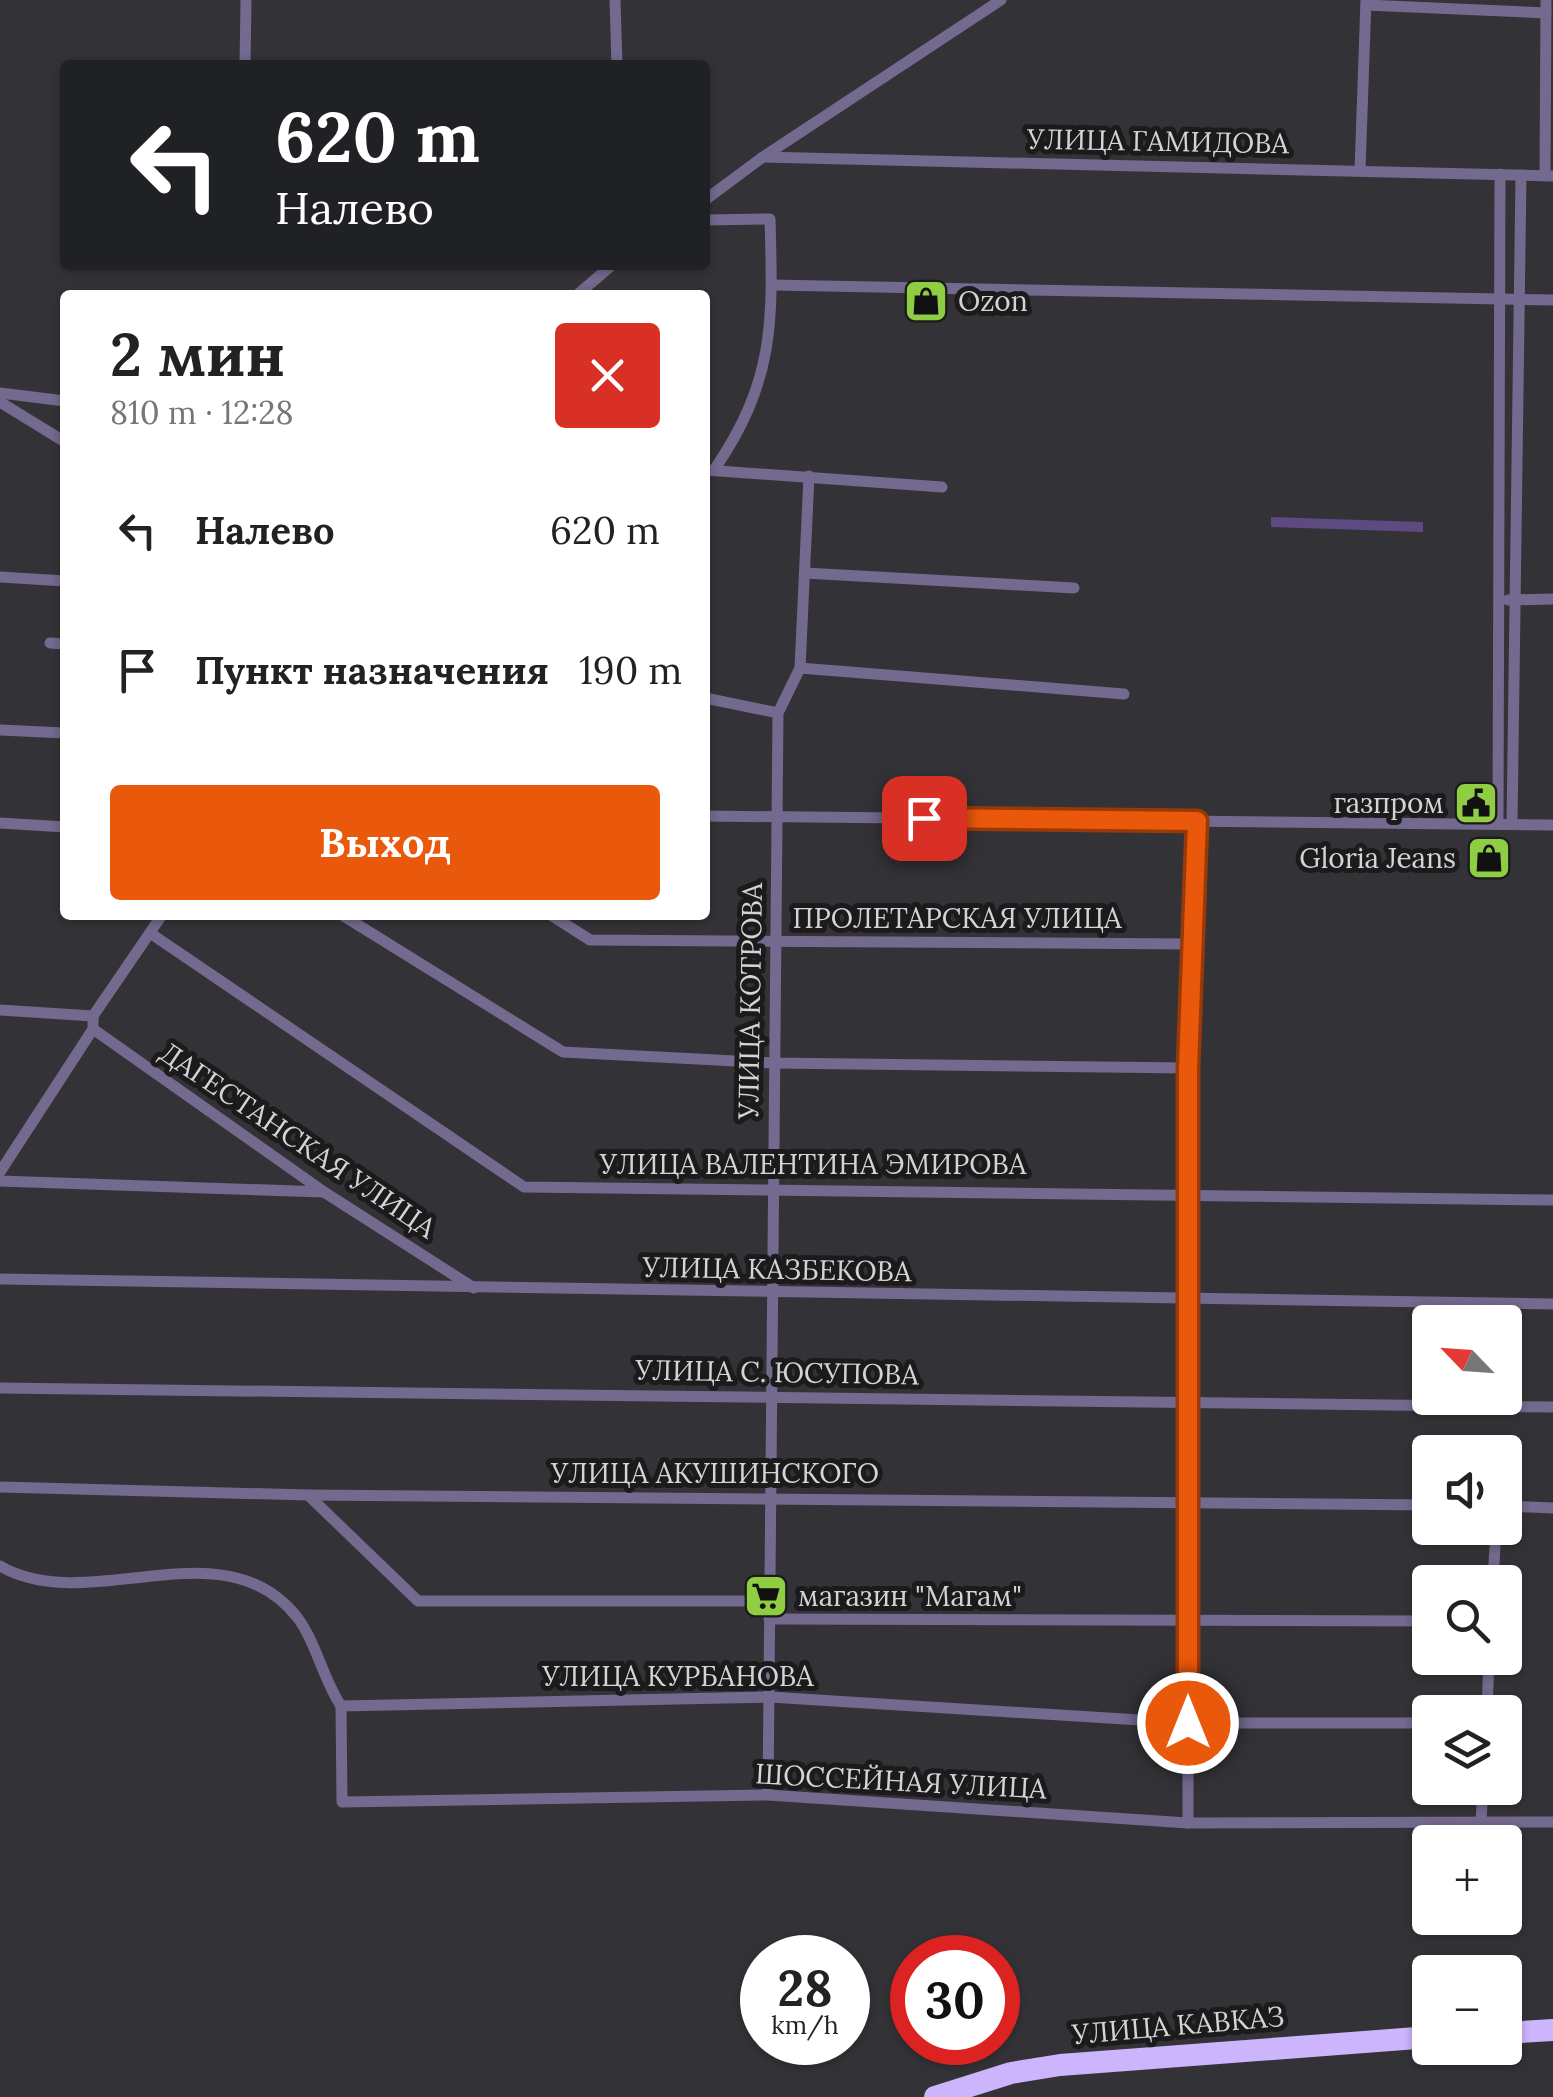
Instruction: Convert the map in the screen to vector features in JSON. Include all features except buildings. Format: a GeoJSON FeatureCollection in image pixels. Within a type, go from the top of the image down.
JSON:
{"type":"FeatureCollection","features":[{"type":"Feature","properties":{"kind":"highway"},"geometry":{"type":"LineString","coordinates":[[1522,2032],[1553,2030]]}},
{"type":"Feature","properties":{"kind":"highway","name":"УЛИЦА КАВКАЗ"},"geometry":{"type":"LineString","coordinates":[[936,2097],[1011,2073],[1060,2065],[1412,2038]]}},
{"type":"Feature","properties":{"kind":"street"},"geometry":{"type":"LineString","coordinates":[[245,60],[246,0]]}},
{"type":"Feature","properties":{"kind":"street"},"geometry":{"type":"LineString","coordinates":[[615,0],[617,60]]}},
{"type":"Feature","properties":{"kind":"street"},"geometry":{"type":"LineString","coordinates":[[710,196],[1001,0]]}},
{"type":"Feature","properties":{"kind":"street"},"geometry":{"type":"LineString","coordinates":[[1360,170],[1366,2],[1546,6],[1549,176]]}},
{"type":"Feature","properties":{"kind":"street","name":"УЛИЦА ГАМИДОВА"},"geometry":{"type":"LineString","coordinates":[[763,157],[1549,176]]}},
{"type":"Feature","properties":{"kind":"street"},"geometry":{"type":"LineString","coordinates":[[1498,824],[1500,174]]}},
{"type":"Feature","properties":{"kind":"street"},"geometry":{"type":"LineString","coordinates":[[1512,824],[1521,175]]}},
{"type":"Feature","properties":{"kind":"street"},"geometry":{"type":"LineString","coordinates":[[710,220],[770,216],[772,285],[766,366],[738,436],[710,470]]}},
{"type":"Feature","properties":{"kind":"street"},"geometry":{"type":"LineString","coordinates":[[583,290],[606,270]]}},
{"type":"Feature","properties":{"kind":"street"},"geometry":{"type":"LineString","coordinates":[[772,285],[1553,300]]}},
{"type":"Feature","properties":{"kind":"street"},"geometry":{"type":"LineString","coordinates":[[0,393],[60,399]]}},
{"type":"Feature","properties":{"kind":"street"},"geometry":{"type":"LineString","coordinates":[[0,402],[60,439]]}},
{"type":"Feature","properties":{"kind":"street"},"geometry":{"type":"LineString","coordinates":[[710,470],[942,487]]}},
{"type":"Feature","properties":{"kind":"street"},"geometry":{"type":"LineString","coordinates":[[1499,472],[1517,472]]}},
{"type":"Feature","properties":{"kind":"street","name":"УЛИЦА КОТРОВА"},"geometry":{"type":"LineString","coordinates":[[768,1795],[778,713],[800,668],[809,476]]}},
{"type":"Feature","properties":{"kind":"street"},"geometry":{"type":"LineString","coordinates":[[805,573],[1074,588]]}},
{"type":"Feature","properties":{"kind":"street"},"geometry":{"type":"LineString","coordinates":[[0,577],[60,581]]}},
{"type":"Feature","properties":{"kind":"street"},"geometry":{"type":"LineString","coordinates":[[1499,600],[1553,599]]}},
{"type":"Feature","properties":{"kind":"street"},"geometry":{"type":"LineString","coordinates":[[50,643],[60,644]]}},
{"type":"Feature","properties":{"kind":"street"},"geometry":{"type":"LineString","coordinates":[[800,668],[1124,694]]}},
{"type":"Feature","properties":{"kind":"street"},"geometry":{"type":"LineString","coordinates":[[710,699],[778,713]]}},
{"type":"Feature","properties":{"kind":"street"},"geometry":{"type":"LineString","coordinates":[[0,730],[60,733]]}},
{"type":"Feature","properties":{"kind":"street"},"geometry":{"type":"LineString","coordinates":[[710,816],[1553,825]]}},
{"type":"Feature","properties":{"kind":"street"},"geometry":{"type":"LineString","coordinates":[[1188,1824],[1188,1068],[1197,821]]}},
{"type":"Feature","properties":{"kind":"street"},"geometry":{"type":"LineString","coordinates":[[0,824],[60,827]]}},
{"type":"Feature","properties":{"kind":"street"},"geometry":{"type":"LineString","coordinates":[[0,1172],[158,920]]}},
{"type":"Feature","properties":{"kind":"street"},"geometry":{"type":"LineString","coordinates":[[350,920],[563,1052],[774,1063],[1188,1068]]}},
{"type":"Feature","properties":{"kind":"street","name":"ПРОЛЕТАРСКАЯ УЛИЦА"},"geometry":{"type":"LineString","coordinates":[[558,920],[590,940],[1191,944]]}},
{"type":"Feature","properties":{"kind":"street","name":"УЛИЦА ВАЛЕНТИНА ЭМИРОВА"},"geometry":{"type":"LineString","coordinates":[[150,932],[524,1187],[1188,1192],[1553,1200]]}},
{"type":"Feature","properties":{"kind":"street"},"geometry":{"type":"LineString","coordinates":[[0,1010],[93,1022]]}},
{"type":"Feature","properties":{"kind":"street","name":"ДАГЕСТАНСКАЯ УЛИЦА"},"geometry":{"type":"LineString","coordinates":[[93,1022],[324,1192],[477,1289]]}},
{"type":"Feature","properties":{"kind":"street"},"geometry":{"type":"LineString","coordinates":[[0,1182],[324,1192]]}},
{"type":"Feature","properties":{"kind":"street","name":"УЛИЦА КАЗБЕКОВА"},"geometry":{"type":"LineString","coordinates":[[0,1279],[1553,1304]]}},
{"type":"Feature","properties":{"kind":"street","name":"УЛИЦА С. ЮСУПОВА"},"geometry":{"type":"LineString","coordinates":[[0,1388],[1553,1407]]}},
{"type":"Feature","properties":{"kind":"street","name":"УЛИЦА АКУШИНСКОГО"},"geometry":{"type":"LineString","coordinates":[[0,1486],[308,1495],[1412,1505]]}},
{"type":"Feature","properties":{"kind":"street"},"geometry":{"type":"LineString","coordinates":[[308,1495],[418,1601],[769,1601]]}},
{"type":"Feature","properties":{"kind":"street"},"geometry":{"type":"LineString","coordinates":[[1522,1507],[1553,1508]]}},
{"type":"Feature","properties":{"kind":"street"},"geometry":{"type":"LineString","coordinates":[[0,1566],[36,1582],[220,1573],[262,1584],[299,1619],[326,1684],[341,1706]]}},
{"type":"Feature","properties":{"kind":"street"},"geometry":{"type":"LineString","coordinates":[[769,1619],[1412,1621]]}},
{"type":"Feature","properties":{"kind":"street","name":"УЛИЦА КУРБАНОВА"},"geometry":{"type":"LineString","coordinates":[[341,1706],[770,1696],[1188,1723],[1412,1723]]}},
{"type":"Feature","properties":{"kind":"street","name":"ШОССЕЙНАЯ УЛИЦА"},"geometry":{"type":"LineString","coordinates":[[341,1706],[342,1802],[768,1795],[1188,1824],[1553,1822]]}},
{"type":"Feature","properties":{"kind":"street"},"geometry":{"type":"LineString","coordinates":[[1481,1822],[1482,1805]]}},
{"type":"Feature","properties":{"kind":"shaded area"},"geometry":{"type":"Polygon","coordinates":[[[1271,517],[1423,522],[1423,532],[1271,527],[1271,517]]]}},
{"type":"Feature","properties":{"kind":"place","name":"Ozon"},"geometry":{"type":"Point","coordinates":[926,301]}},
{"type":"Feature","properties":{"kind":"place","name":"газпром"},"geometry":{"type":"Point","coordinates":[1476,803]}},
{"type":"Feature","properties":{"kind":"place","name":"Gloria Jeans"},"geometry":{"type":"Point","coordinates":[1489,858]}},
{"type":"Feature","properties":{"kind":"place","name":"магазин \"Магам\""},"geometry":{"type":"Point","coordinates":[766,1596]}},
{"type":"Feature","properties":{"kind":"route"},"geometry":{"type":"LineString","coordinates":[[924,818],[1197,821],[1188,1068],[1188,1723]]}}]}
